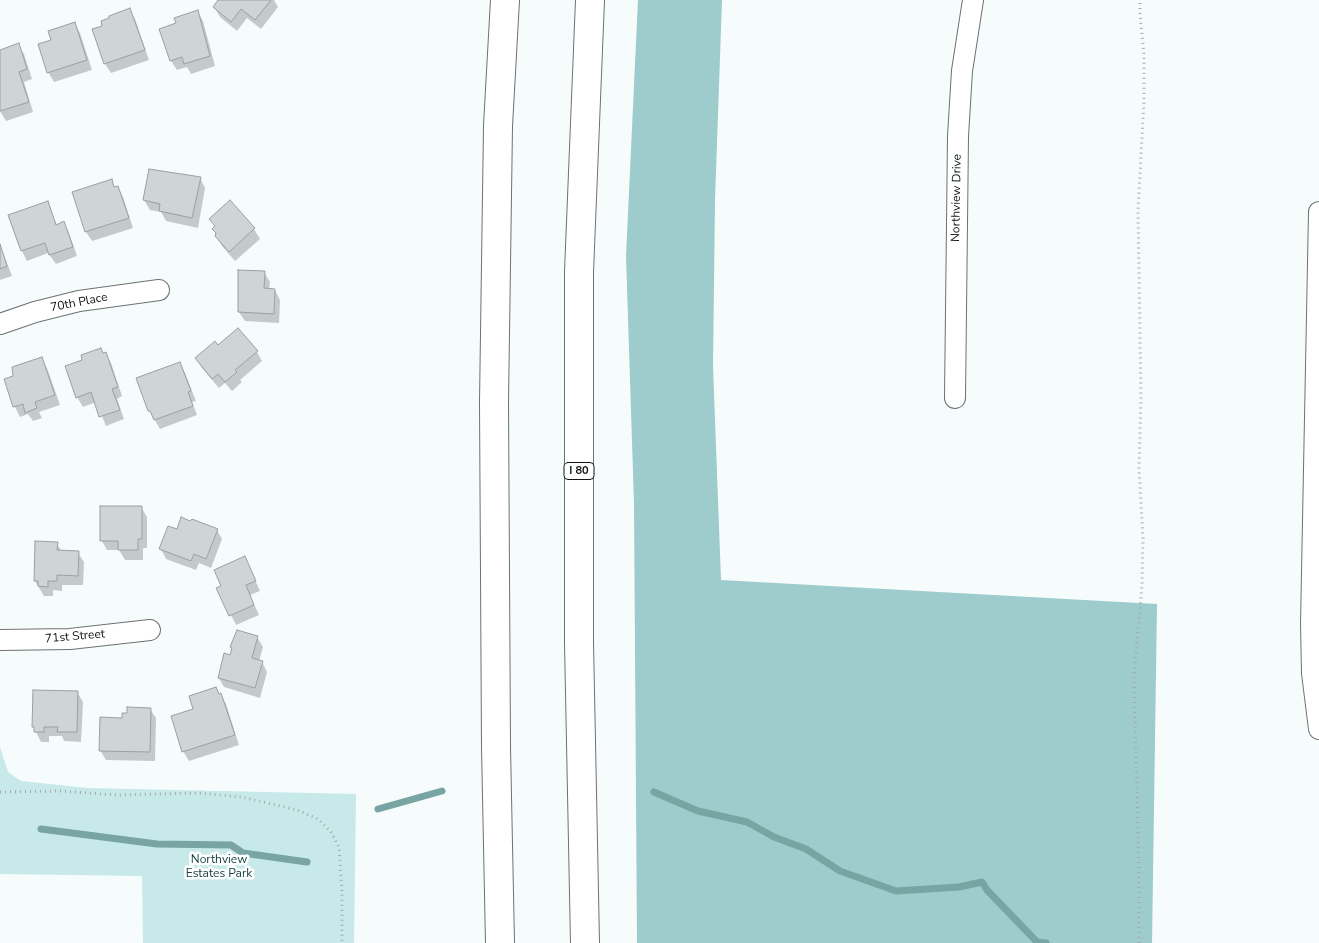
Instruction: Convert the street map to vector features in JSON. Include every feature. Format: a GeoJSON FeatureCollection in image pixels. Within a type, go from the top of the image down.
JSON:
{"type":"FeatureCollection","features":[{"type":"Feature","properties":{"kind":"highway"},"geometry":{"type":"LineString","coordinates":[[500,943],[496,748],[494,402],[498,126],[505,0]]}},
{"type":"Feature","properties":{"kind":"highway","name":"I 80"},"geometry":{"type":"LineString","coordinates":[[585,943],[579,642],[579,272],[590,0]]}},
{"type":"Feature","properties":{"kind":"street","name":"Northview Drive"},"geometry":{"type":"LineString","coordinates":[[955,398],[958,136],[962,71],[973,0]]}},
{"type":"Feature","properties":{"kind":"street"},"geometry":{"type":"LineString","coordinates":[[1319,212],[1315,584],[1312,673],[1319,729]]}},
{"type":"Feature","properties":{"kind":"street","name":"70th Place"},"geometry":{"type":"LineString","coordinates":[[0,324],[35,312],[78,301],[159,290]]}},
{"type":"Feature","properties":{"kind":"street","name":"71st Street"},"geometry":{"type":"LineString","coordinates":[[0,640],[70,639],[150,630]]}},
{"type":"Feature","properties":{"kind":"path"},"geometry":{"type":"LineString","coordinates":[[1139,943],[1134,678],[1142,585],[1143,538],[1139,469],[1141,397],[1138,211],[1144,101],[1144,54],[1140,0]]}},
{"type":"Feature","properties":{"kind":"path"},"geometry":{"type":"LineString","coordinates":[[0,792],[61,791],[117,795],[199,793],[242,797],[297,810],[318,819],[331,832],[339,847],[342,892],[342,943]]}},
{"type":"Feature","properties":{"kind":"green space","name":"Northview Estates Park"},"geometry":{"type":"Polygon","coordinates":[[[0,747],[8,772],[21,781],[87,788],[356,794],[354,943],[143,943],[142,876],[0,874],[0,747]]]}},
{"type":"Feature","properties":{"kind":"shaded area"},"geometry":{"type":"Polygon","coordinates":[[[638,0],[722,0],[715,200],[713,366],[721,580],[1157,604],[1152,943],[637,943],[634,503],[626,256],[638,0]]]}},
{"type":"Feature","properties":{"kind":"building"},"geometry":{"type":"Polygon","coordinates":[[[218,0],[271,0],[255,20],[241,9],[231,22],[213,7],[218,0]]]}},
{"type":"Feature","properties":{"kind":"building"},"geometry":{"type":"Polygon","coordinates":[[[130,8],[145,50],[104,64],[92,29],[102,26],[101,21],[109,18],[109,16],[130,8]]]}},
{"type":"Feature","properties":{"kind":"building"},"geometry":{"type":"Polygon","coordinates":[[[198,10],[210,56],[184,64],[182,57],[170,61],[159,29],[176,23],[174,18],[198,10]]]}},
{"type":"Feature","properties":{"kind":"building"},"geometry":{"type":"Polygon","coordinates":[[[75,22],[87,60],[47,73],[38,44],[51,40],[48,31],[75,22]]]}},
{"type":"Feature","properties":{"kind":"building"},"geometry":{"type":"Polygon","coordinates":[[[19,43],[27,69],[19,72],[29,102],[0,111],[0,50],[19,43]]]}},
{"type":"Feature","properties":{"kind":"building"},"geometry":{"type":"Polygon","coordinates":[[[149,169],[201,177],[192,218],[159,211],[160,204],[143,200],[149,169]]]}},
{"type":"Feature","properties":{"kind":"building"},"geometry":{"type":"Polygon","coordinates":[[[112,179],[114,187],[118,186],[129,218],[85,232],[72,192],[112,179]]]}},
{"type":"Feature","properties":{"kind":"building"},"geometry":{"type":"Polygon","coordinates":[[[230,200],[255,228],[229,252],[215,236],[216,233],[212,229],[215,226],[209,219],[230,200]]]}},
{"type":"Feature","properties":{"kind":"building"},"geometry":{"type":"Polygon","coordinates":[[[48,201],[56,225],[64,221],[73,247],[49,255],[45,243],[21,251],[8,215],[48,201]]]}},
{"type":"Feature","properties":{"kind":"building"},"geometry":{"type":"Polygon","coordinates":[[[0,244],[7,266],[0,269],[0,244]]]}},
{"type":"Feature","properties":{"kind":"building"},"geometry":{"type":"Polygon","coordinates":[[[238,270],[265,271],[264,288],[275,289],[274,314],[238,312],[238,270]]]}},
{"type":"Feature","properties":{"kind":"building"},"geometry":{"type":"Polygon","coordinates":[[[238,328],[258,351],[235,370],[237,372],[225,382],[218,374],[212,379],[195,358],[215,341],[218,345],[238,328]]]}},
{"type":"Feature","properties":{"kind":"building"},"geometry":{"type":"Polygon","coordinates":[[[101,348],[103,353],[106,352],[118,387],[112,389],[120,410],[99,417],[91,392],[76,398],[65,366],[82,360],[81,355],[101,348]]]}},
{"type":"Feature","properties":{"kind":"building"},"geometry":{"type":"Polygon","coordinates":[[[42,357],[55,395],[35,402],[37,408],[25,413],[23,404],[13,407],[4,379],[13,376],[12,367],[42,357]]]}},
{"type":"Feature","properties":{"kind":"building"},"geometry":{"type":"Polygon","coordinates":[[[180,362],[191,391],[188,392],[193,406],[154,420],[150,411],[148,411],[136,378],[180,362]]]}},
{"type":"Feature","properties":{"kind":"building"},"geometry":{"type":"Polygon","coordinates":[[[100,506],[142,506],[142,539],[138,539],[138,550],[118,550],[118,541],[100,541],[100,506]]]}},
{"type":"Feature","properties":{"kind":"building"},"geometry":{"type":"Polygon","coordinates":[[[181,517],[218,529],[206,559],[194,554],[191,561],[159,549],[168,526],[177,529],[181,517]]]}},
{"type":"Feature","properties":{"kind":"building"},"geometry":{"type":"Polygon","coordinates":[[[35,541],[58,542],[57,550],[79,551],[78,576],[57,575],[57,581],[48,581],[48,587],[38,586],[38,581],[34,581],[35,541]]]}},
{"type":"Feature","properties":{"kind":"building"},"geometry":{"type":"Polygon","coordinates":[[[245,556],[256,581],[246,585],[254,605],[229,616],[216,588],[221,586],[214,570],[245,556]]]}},
{"type":"Feature","properties":{"kind":"building"},"geometry":{"type":"Polygon","coordinates":[[[237,630],[258,636],[252,658],[263,661],[255,688],[218,678],[224,653],[230,655],[232,648],[230,647],[237,630]]]}},
{"type":"Feature","properties":{"kind":"building"},"geometry":{"type":"Polygon","coordinates":[[[216,687],[219,694],[221,693],[235,735],[182,752],[171,716],[193,709],[189,696],[216,687]]]}},
{"type":"Feature","properties":{"kind":"building"},"geometry":{"type":"Polygon","coordinates":[[[33,690],[78,691],[77,732],[57,732],[58,727],[44,727],[44,732],[34,732],[34,727],[32,727],[33,690]]]}},
{"type":"Feature","properties":{"kind":"building"},"geometry":{"type":"Polygon","coordinates":[[[127,707],[151,708],[150,752],[99,751],[100,717],[122,718],[122,713],[127,713],[127,707]]]}},
{"type":"Feature","properties":{"kind":"waterway"},"geometry":{"type":"LineString","coordinates":[[378,809],[442,791]]}},
{"type":"Feature","properties":{"kind":"waterway"},"geometry":{"type":"LineString","coordinates":[[654,792],[698,811],[747,822],[774,837],[806,849],[840,871],[896,891],[959,887],[982,882],[987,890],[1037,942],[1046,943]]}},
{"type":"Feature","properties":{"kind":"waterway"},"geometry":{"type":"LineString","coordinates":[[41,829],[157,844],[231,845],[243,853],[307,862]]}}]}
